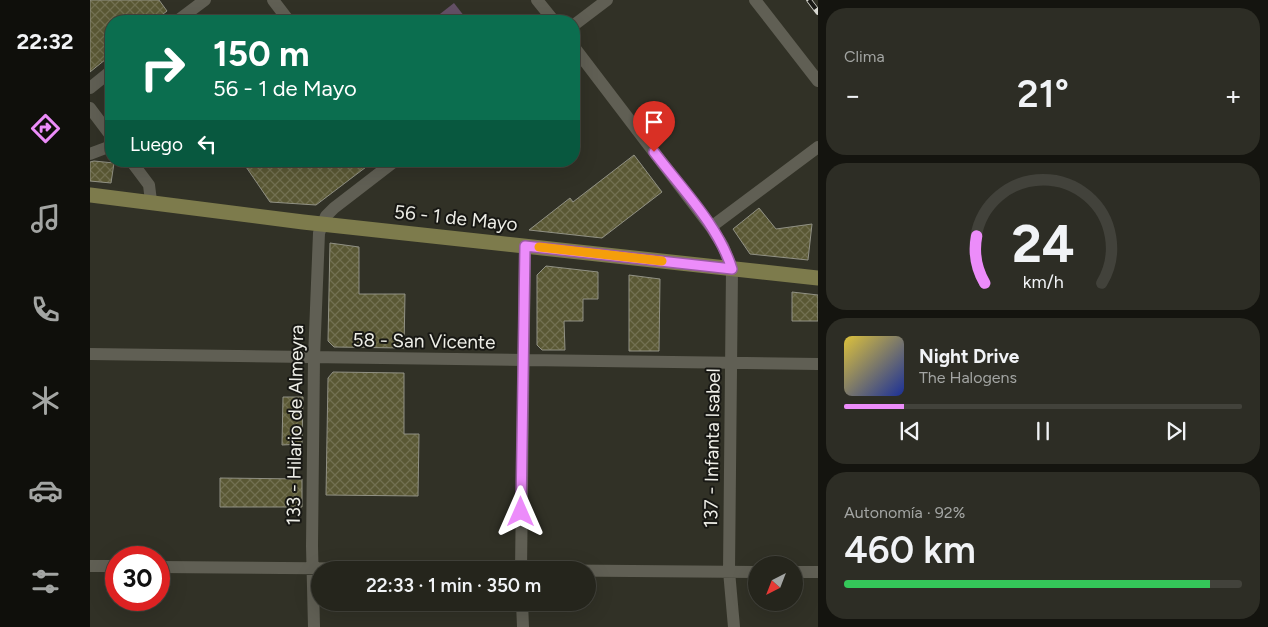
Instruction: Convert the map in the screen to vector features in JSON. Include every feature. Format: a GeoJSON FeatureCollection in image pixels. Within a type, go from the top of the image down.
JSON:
{"type":"FeatureCollection","features":[{"type":"Feature","properties":{"kind":"main road","name":"56 - 1 de Mayo"},"geometry":{"type":"LineString","coordinates":[[90,195],[151,201],[322,224],[818,278]]}},
{"type":"Feature","properties":{"kind":"street"},"geometry":{"type":"LineString","coordinates":[[185,15],[205,0]]}},
{"type":"Feature","properties":{"kind":"street"},"geometry":{"type":"LineString","coordinates":[[273,0],[284,15]]}},
{"type":"Feature","properties":{"kind":"street"},"geometry":{"type":"LineString","coordinates":[[537,0],[549,15]]}},
{"type":"Feature","properties":{"kind":"street"},"geometry":{"type":"LineString","coordinates":[[580,20],[607,0]]}},
{"type":"Feature","properties":{"kind":"street"},"geometry":{"type":"LineString","coordinates":[[755,0],[818,81]]}},
{"type":"Feature","properties":{"kind":"street"},"geometry":{"type":"LineString","coordinates":[[580,56],[711,227],[723,246],[732,269]]}},
{"type":"Feature","properties":{"kind":"street"},"geometry":{"type":"LineString","coordinates":[[90,88],[105,76]]}},
{"type":"Feature","properties":{"kind":"street"},"geometry":{"type":"LineString","coordinates":[[90,108],[105,128]]}},
{"type":"Feature","properties":{"kind":"street"},"geometry":{"type":"LineString","coordinates":[[90,154],[105,148]]}},
{"type":"Feature","properties":{"kind":"street"},"geometry":{"type":"LineString","coordinates":[[711,227],[818,148]]}},
{"type":"Feature","properties":{"kind":"street"},"geometry":{"type":"LineString","coordinates":[[136,167],[149,185],[151,201]]}},
{"type":"Feature","properties":{"kind":"street"},"geometry":{"type":"LineString","coordinates":[[322,224],[334,208],[387,167]]}},
{"type":"Feature","properties":{"kind":"street","name":"133 - Hilario de Almeyra"},"geometry":{"type":"LineString","coordinates":[[313,561],[314,358],[317,245],[322,224]]}},
{"type":"Feature","properties":{"kind":"street"},"geometry":{"type":"LineString","coordinates":[[521,561],[522,361],[525,246]]}},
{"type":"Feature","properties":{"kind":"street","name":"137 - Infanta Isabel"},"geometry":{"type":"LineString","coordinates":[[732,269],[730,571],[734,627]]}},
{"type":"Feature","properties":{"kind":"street","name":"58 - San Vicente"},"geometry":{"type":"LineString","coordinates":[[90,354],[818,364]]}},
{"type":"Feature","properties":{"kind":"street"},"geometry":{"type":"LineString","coordinates":[[90,566],[105,566]]}},
{"type":"Feature","properties":{"kind":"street"},"geometry":{"type":"LineString","coordinates":[[170,567],[311,568]]}},
{"type":"Feature","properties":{"kind":"street"},"geometry":{"type":"LineString","coordinates":[[596,570],[748,572]]}},
{"type":"Feature","properties":{"kind":"street"},"geometry":{"type":"LineString","coordinates":[[803,572],[818,572]]}},
{"type":"Feature","properties":{"kind":"street","name":"133 - Hilario de Almeyra"},"geometry":{"type":"LineString","coordinates":[[314,611],[314,627]]}},
{"type":"Feature","properties":{"kind":"street"},"geometry":{"type":"LineString","coordinates":[[522,611],[523,627]]}},
{"type":"Feature","properties":{"kind":"shaded area"},"geometry":{"type":"Polygon","coordinates":[[[454,3],[463,15],[439,15],[454,3]]]}},
{"type":"Feature","properties":{"kind":"building"},"geometry":{"type":"Polygon","coordinates":[[[90,0],[159,0],[167,11],[162,15],[105,15],[105,60],[90,72],[90,0]]]}},
{"type":"Feature","properties":{"kind":"building"},"geometry":{"type":"Polygon","coordinates":[[[634,155],[662,192],[602,238],[529,230],[570,198],[573,202],[634,155]]]}},
{"type":"Feature","properties":{"kind":"building"},"geometry":{"type":"Polygon","coordinates":[[[90,162],[105,162],[105,167],[113,167],[111,183],[90,181],[90,162]]]}},
{"type":"Feature","properties":{"kind":"building"},"geometry":{"type":"Polygon","coordinates":[[[246,167],[366,167],[316,205],[270,202],[246,167]]]}},
{"type":"Feature","properties":{"kind":"building"},"geometry":{"type":"Polygon","coordinates":[[[759,208],[776,229],[812,224],[808,260],[750,254],[733,229],[759,208]]]}},
{"type":"Feature","properties":{"kind":"building"},"geometry":{"type":"Polygon","coordinates":[[[330,243],[359,247],[359,294],[405,294],[404,348],[334,347],[328,341],[330,243]]]}},
{"type":"Feature","properties":{"kind":"building"},"geometry":{"type":"Polygon","coordinates":[[[546,266],[598,272],[598,299],[583,299],[583,321],[564,321],[565,350],[542,350],[537,345],[537,275],[546,266]]]}},
{"type":"Feature","properties":{"kind":"building"},"geometry":{"type":"Polygon","coordinates":[[[629,275],[660,279],[659,351],[629,351],[629,275]]]}},
{"type":"Feature","properties":{"kind":"building"},"geometry":{"type":"Polygon","coordinates":[[[792,292],[818,295],[818,321],[792,321],[792,292]]]}},
{"type":"Feature","properties":{"kind":"building"},"geometry":{"type":"Polygon","coordinates":[[[333,372],[404,373],[404,434],[419,434],[418,496],[326,495],[328,378],[333,372]]]}},
{"type":"Feature","properties":{"kind":"building"},"geometry":{"type":"Polygon","coordinates":[[[283,397],[303,397],[302,444],[282,445],[283,397]]]}},
{"type":"Feature","properties":{"kind":"building"},"geometry":{"type":"Polygon","coordinates":[[[220,478],[302,479],[302,507],[220,507],[220,478]]]}},
{"type":"Feature","properties":{"kind":"railway"},"geometry":{"type":"LineString","coordinates":[[809,0],[818,12]]}},
{"type":"Feature","properties":{"kind":"slow traffic"},"geometry":{"type":"LineString","coordinates":[[539,247],[662,261]]}},
{"type":"Feature","properties":{"kind":"route"},"geometry":{"type":"LineString","coordinates":[[521,512],[525,246],[732,269],[723,246],[711,227],[654,152]]}}]}
